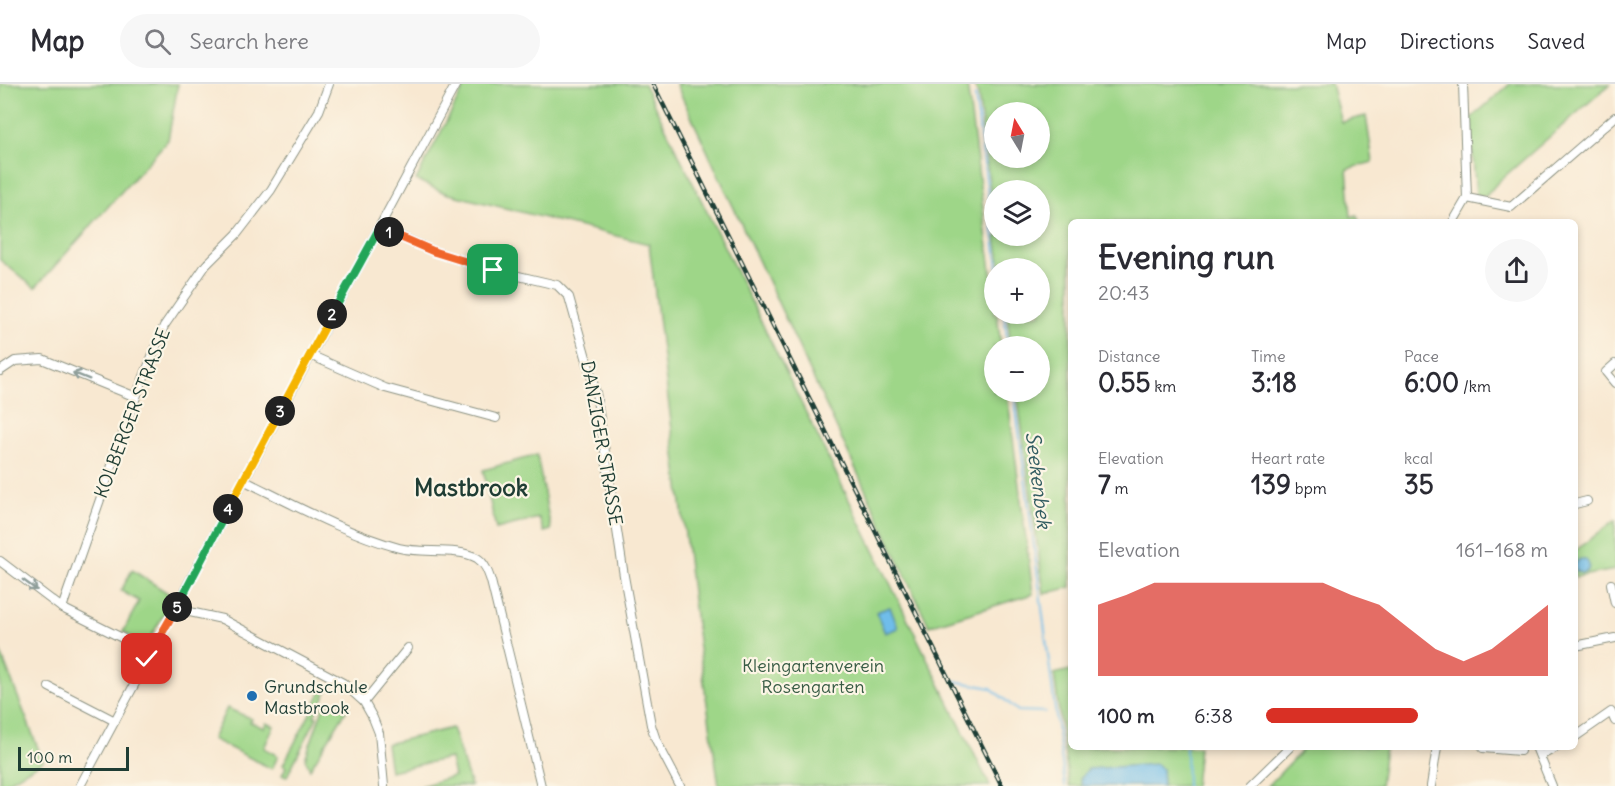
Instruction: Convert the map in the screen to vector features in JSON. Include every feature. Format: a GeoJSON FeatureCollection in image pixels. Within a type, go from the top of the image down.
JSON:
{"type":"FeatureCollection","features":[{"type":"Feature","properties":{"kind":"street","name":"KOLBERGER STRASSE"},"geometry":{"type":"LineString","coordinates":[[62,608],[135,397],[164,326],[206,265],[237,234],[271,190],[319,111],[328,84]]}},
{"type":"Feature","properties":{"kind":"street"},"geometry":{"type":"LineString","coordinates":[[80,786],[456,84]]}},
{"type":"Feature","properties":{"kind":"street"},"geometry":{"type":"LineString","coordinates":[[1455,219],[1467,198],[1463,84]]}},
{"type":"Feature","properties":{"kind":"street"},"geometry":{"type":"LineString","coordinates":[[1467,198],[1511,207],[1615,117]]}},
{"type":"Feature","properties":{"kind":"street","name":"DANZIGER STRASSE"},"geometry":{"type":"LineString","coordinates":[[380,227],[435,252],[493,270],[557,285],[569,297],[596,393],[624,576],[651,725],[659,747],[680,786]]}},
{"type":"Feature","properties":{"kind":"street"},"geometry":{"type":"LineString","coordinates":[[310,356],[385,388],[496,418]]}},
{"type":"Feature","properties":{"kind":"street"},"geometry":{"type":"LineString","coordinates":[[0,371],[15,361],[42,359],[135,397]]}},
{"type":"Feature","properties":{"kind":"street"},"geometry":{"type":"LineString","coordinates":[[1615,364],[1606,372],[1615,383]]}},
{"type":"Feature","properties":{"kind":"street"},"geometry":{"type":"LineString","coordinates":[[243,480],[365,538],[403,549],[461,553],[477,558],[485,566],[497,603],[541,786]]}},
{"type":"Feature","properties":{"kind":"street"},"geometry":{"type":"LineString","coordinates":[[1578,503],[1587,501]]}},
{"type":"Feature","properties":{"kind":"street"},"geometry":{"type":"LineString","coordinates":[[0,561],[62,608],[150,652]]}},
{"type":"Feature","properties":{"kind":"street"},"geometry":{"type":"LineString","coordinates":[[1611,584],[1615,603]]}},
{"type":"Feature","properties":{"kind":"street"},"geometry":{"type":"LineString","coordinates":[[176,609],[212,615],[239,627],[343,684],[364,702],[378,733],[384,786]]}},
{"type":"Feature","properties":{"kind":"street"},"geometry":{"type":"LineString","coordinates":[[1578,644],[1615,638]]}},
{"type":"Feature","properties":{"kind":"street"},"geometry":{"type":"LineString","coordinates":[[364,702],[408,648]]}},
{"type":"Feature","properties":{"kind":"street"},"geometry":{"type":"LineString","coordinates":[[49,687],[115,721]]}},
{"type":"Feature","properties":{"kind":"street"},"geometry":{"type":"LineString","coordinates":[[1578,735],[1613,711],[1615,721]]}},
{"type":"Feature","properties":{"kind":"street"},"geometry":{"type":"LineString","coordinates":[[1250,786],[1287,750]]}},
{"type":"Feature","properties":{"kind":"street"},"geometry":{"type":"LineString","coordinates":[[1431,786],[1437,750]]}},
{"type":"Feature","properties":{"kind":"street"},"geometry":{"type":"LineString","coordinates":[[1537,750],[1552,786]]}},
{"type":"Feature","properties":{"kind":"street"},"geometry":{"type":"LineString","coordinates":[[1540,756],[1551,750]]}},
{"type":"Feature","properties":{"kind":"green space"},"geometry":{"type":"Polygon","coordinates":[[[0,84],[178,84],[168,140],[35,288],[0,260],[0,84]]]}},
{"type":"Feature","properties":{"kind":"green space","name":"Kleingartenverein Rosengarten"},"geometry":{"type":"Polygon","coordinates":[[[466,84],[644,84],[990,786],[719,786],[699,648],[649,244],[445,193],[416,180],[466,84]]]}},
{"type":"Feature","properties":{"kind":"green space"},"geometry":{"type":"Polygon","coordinates":[[[676,84],[967,84],[984,216],[984,246],[988,246],[989,258],[984,258],[984,324],[998,324],[1000,336],[984,336],[984,402],[1008,402],[1033,594],[929,626],[676,84]]]}},
{"type":"Feature","properties":{"kind":"green space"},"geometry":{"type":"Polygon","coordinates":[[[973,84],[1331,84],[1341,122],[1366,116],[1373,162],[1347,169],[1351,217],[1357,215],[1358,219],[1068,219],[1068,588],[1044,594],[1018,402],[1050,402],[1050,336],[1010,336],[1008,324],[1050,324],[1050,258],[999,258],[998,246],[1050,246],[1050,180],[989,180],[987,168],[1050,168],[1050,102],[984,102],[984,142],[978,94],[973,84]]]}},
{"type":"Feature","properties":{"kind":"green space"},"geometry":{"type":"Polygon","coordinates":[[[1510,84],[1610,84],[1498,182],[1486,196],[1476,195],[1470,119],[1510,84]]]}},
{"type":"Feature","properties":{"kind":"green space"},"geometry":{"type":"Polygon","coordinates":[[[537,455],[551,530],[544,532],[539,518],[496,529],[483,470],[537,455]]]}},
{"type":"Feature","properties":{"kind":"green space"},"geometry":{"type":"Polygon","coordinates":[[[1615,520],[1615,570],[1578,576],[1578,549],[1615,520]]]}},
{"type":"Feature","properties":{"kind":"green space"},"geometry":{"type":"Polygon","coordinates":[[[132,570],[174,597],[146,645],[123,632],[139,601],[121,591],[132,570]]]}},
{"type":"Feature","properties":{"kind":"green space"},"geometry":{"type":"Polygon","coordinates":[[[0,651],[43,761],[1,786],[0,786],[0,651]]]}},
{"type":"Feature","properties":{"kind":"green space"},"geometry":{"type":"Polygon","coordinates":[[[1068,671],[1068,750],[1199,750],[1195,786],[1163,786],[1162,769],[1080,779],[1082,786],[1069,786],[1054,674],[1068,671]]]}},
{"type":"Feature","properties":{"kind":"green space"},"geometry":{"type":"Polygon","coordinates":[[[324,687],[328,689],[314,716],[317,717],[287,776],[282,775],[286,767],[283,765],[324,687]]]}},
{"type":"Feature","properties":{"kind":"green space"},"geometry":{"type":"Polygon","coordinates":[[[324,705],[349,706],[310,769],[305,759],[324,705]]]}},
{"type":"Feature","properties":{"kind":"green space"},"geometry":{"type":"Polygon","coordinates":[[[227,708],[252,719],[250,722],[264,728],[266,723],[274,726],[264,748],[278,756],[272,769],[212,739],[227,708]]]}},
{"type":"Feature","properties":{"kind":"green space"},"geometry":{"type":"Polygon","coordinates":[[[452,728],[471,786],[421,786],[454,776],[450,758],[390,771],[386,744],[452,728]]]}},
{"type":"Feature","properties":{"kind":"green space"},"geometry":{"type":"Polygon","coordinates":[[[1302,750],[1385,750],[1380,786],[1268,786],[1302,750]]]}},
{"type":"Feature","properties":{"kind":"water"},"geometry":{"type":"Polygon","coordinates":[[[1582,559],[1588,563],[1587,571],[1578,572],[1578,560],[1582,559]]]}},
{"type":"Feature","properties":{"kind":"water"},"geometry":{"type":"Polygon","coordinates":[[[890,607],[898,628],[885,633],[876,612],[890,607]]]}},
{"type":"Feature","properties":{"kind":"water"},"geometry":{"type":"Polygon","coordinates":[[[1156,764],[1162,769],[1163,786],[1082,786],[1080,779],[1088,769],[1156,764]]]}},
{"type":"Feature","properties":{"kind":"waterway","name":"Seekenbek"},"geometry":{"type":"LineString","coordinates":[[975,96],[997,258]]}},
{"type":"Feature","properties":{"kind":"waterway","name":"Seekenbek"},"geometry":{"type":"LineString","coordinates":[[1005,324],[1007,336]]}},
{"type":"Feature","properties":{"kind":"waterway","name":"Seekenbek"},"geometry":{"type":"LineString","coordinates":[[1015,402],[1065,786]]}},
{"type":"Feature","properties":{"kind":"waterway"},"geometry":{"type":"LineString","coordinates":[[955,681],[991,688],[1018,711],[1045,712]]}},
{"type":"Feature","properties":{"kind":"waterway"},"geometry":{"type":"LineString","coordinates":[[1186,750],[1187,786]]}},
{"type":"Feature","properties":{"kind":"railway"},"geometry":{"type":"LineString","coordinates":[[653,84],[1002,786]]}},
{"type":"Feature","properties":{"kind":"place","name":"Grundschule Mastbrook"},"geometry":{"type":"Point","coordinates":[252,696]}},
{"type":"Feature","properties":{"kind":"district","name":"Mastbrook"},"geometry":{"type":"Point","coordinates":[471,487]}},
{"type":"Feature","properties":{"kind":"route"},"geometry":{"type":"LineString","coordinates":[[147,659],[380,227],[403,240],[493,270]]}}]}
